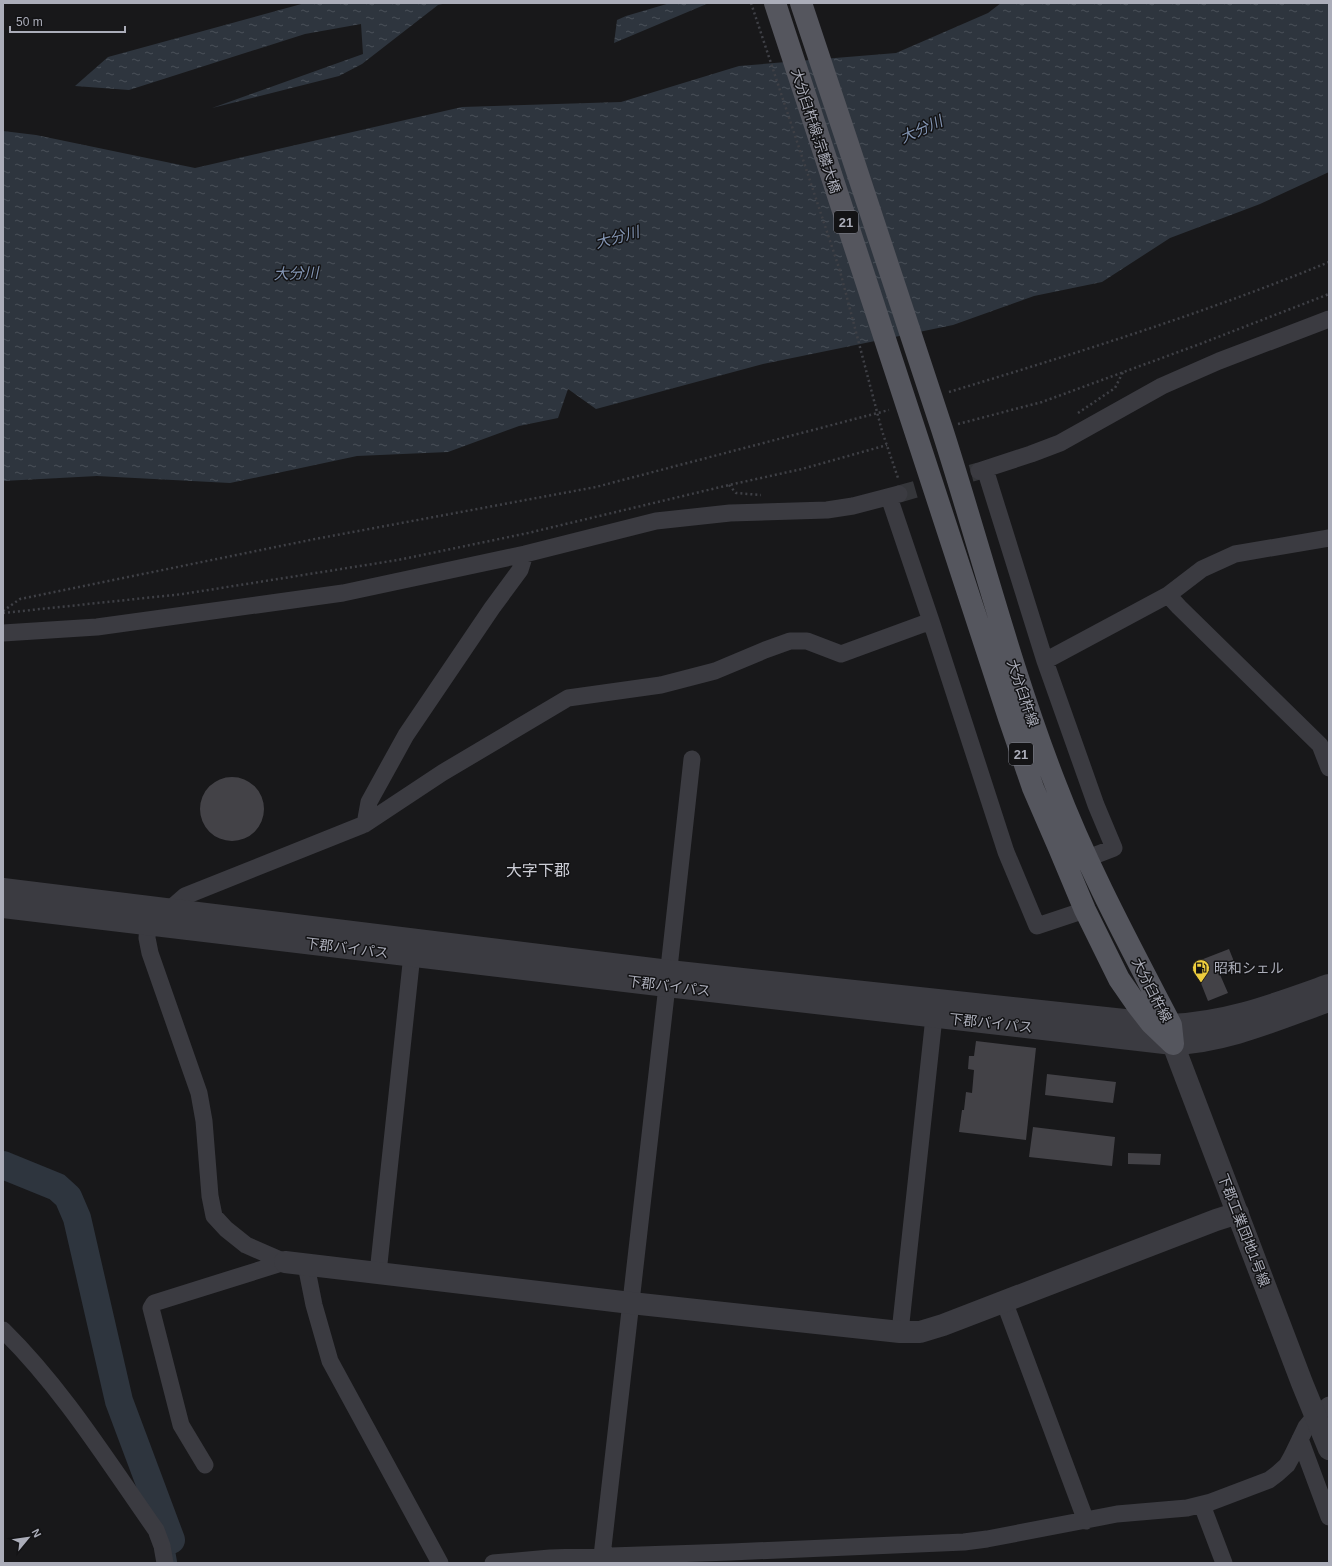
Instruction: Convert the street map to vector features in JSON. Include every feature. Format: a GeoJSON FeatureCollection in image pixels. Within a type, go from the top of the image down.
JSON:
{"type":"FeatureCollection","features":[{"type":"Feature","properties":{"kind":"main road","name":"大分臼杵線;宗麟大橋"},"geometry":{"type":"LineString","coordinates":[[774,3],[918,441]]}},
{"type":"Feature","properties":{"kind":"main road","name":"大分臼杵線;宗麟大橋"},"geometry":{"type":"LineString","coordinates":[[801,3],[951,427]]}},
{"type":"Feature","properties":{"kind":"main road","name":"大分臼杵線"},"geometry":{"type":"LineString","coordinates":[[951,427],[1022,691],[1055,785],[1165,1030]]}},
{"type":"Feature","properties":{"kind":"main road","name":"大分臼杵線"},"geometry":{"type":"LineString","coordinates":[[918,441],[1030,781],[1085,910],[1119,979],[1137,1005],[1165,1030]]}},
{"type":"Feature","properties":{"kind":"street"},"geometry":{"type":"LineString","coordinates":[[1088,858],[1114,848],[1096,805],[1045,661],[982,470],[1060,443],[1162,386],[1219,361],[1329,319]]}},
{"type":"Feature","properties":{"kind":"street"},"geometry":{"type":"LineString","coordinates":[[3,633],[97,628],[343,593],[525,554],[656,521],[730,513],[827,510],[853,506],[894,496],[931,621],[1006,852],[1037,926],[1085,910]]}},
{"type":"Feature","properties":{"kind":"street"},"geometry":{"type":"LineString","coordinates":[[1045,661],[1168,595],[1202,569],[1235,554],[1329,538]]}},
{"type":"Feature","properties":{"kind":"street"},"geometry":{"type":"LineString","coordinates":[[365,824],[369,802],[406,735],[492,608],[520,570],[525,554]]}},
{"type":"Feature","properties":{"kind":"street"},"geometry":{"type":"LineString","coordinates":[[1168,595],[1320,745],[1329,768]]}},
{"type":"Feature","properties":{"kind":"street"},"geometry":{"type":"LineString","coordinates":[[169,910],[185,896],[365,824],[442,773],[568,698],[661,685],[715,671],[790,641],[807,641],[841,654],[931,621]]}},
{"type":"Feature","properties":{"kind":"street"},"geometry":{"type":"LineString","coordinates":[[602,1556],[692,759]]}},
{"type":"Feature","properties":{"kind":"street","name":"下郡バイパス"},"geometry":{"type":"LineString","coordinates":[[3,890],[169,910],[413,948]]}},
{"type":"Feature","properties":{"kind":"street","name":"下郡バイパス"},"geometry":{"type":"LineString","coordinates":[[3,907],[148,924],[413,948],[668,979],[1165,1030],[1192,1043],[1221,1038],[1249,1030],[1329,1001]]}},
{"type":"Feature","properties":{"kind":"street"},"geometry":{"type":"LineString","coordinates":[[148,924],[147,938],[150,953],[199,1093],[204,1121],[210,1196],[214,1216],[226,1229],[246,1245],[296,1264],[631,1303],[900,1332],[920,1332],[943,1325],[1216,1220],[1238,1213]]}},
{"type":"Feature","properties":{"kind":"street"},"geometry":{"type":"LineString","coordinates":[[378,1273],[413,948]]}},
{"type":"Feature","properties":{"kind":"street","name":"下郡バイパス"},"geometry":{"type":"LineString","coordinates":[[668,979],[934,1017],[1165,1030],[1242,1015],[1329,985]]}},
{"type":"Feature","properties":{"kind":"street"},"geometry":{"type":"LineString","coordinates":[[900,1332],[934,1017]]}},
{"type":"Feature","properties":{"kind":"street","name":"下郡工業団地1号線"},"geometry":{"type":"LineString","coordinates":[[1165,1030],[1238,1213],[1302,1383],[1322,1410],[1329,1449]]}},
{"type":"Feature","properties":{"kind":"street"},"geometry":{"type":"LineString","coordinates":[[205,1465],[181,1425],[151,1308],[154,1302],[296,1264]]}},
{"type":"Feature","properties":{"kind":"street"},"geometry":{"type":"LineString","coordinates":[[296,1264],[314,1305],[330,1361],[440,1563]]}},
{"type":"Feature","properties":{"kind":"street"},"geometry":{"type":"LineString","coordinates":[[1004,1301],[1086,1521]]}},
{"type":"Feature","properties":{"kind":"street"},"geometry":{"type":"LineString","coordinates":[[3,1330],[33,1362],[73,1412],[151,1524],[160,1539],[165,1563]]}},
{"type":"Feature","properties":{"kind":"street"},"geometry":{"type":"LineString","coordinates":[[493,1563],[550,1558],[602,1556],[732,1558],[964,1542],[1086,1521],[1116,1514],[1187,1508],[1202,1505],[1269,1480],[1287,1465],[1306,1427],[1322,1410]]}},
{"type":"Feature","properties":{"kind":"street"},"geometry":{"type":"LineString","coordinates":[[1300,1439],[1329,1517]]}},
{"type":"Feature","properties":{"kind":"street"},"geometry":{"type":"LineString","coordinates":[[1202,1505],[1224,1563]]}},
{"type":"Feature","properties":{"kind":"path"},"geometry":{"type":"LineString","coordinates":[[751,3],[840,271],[882,431]]}},
{"type":"Feature","properties":{"kind":"path"},"geometry":{"type":"LineString","coordinates":[[947,392],[1045,363],[1257,291],[1329,262]]}},
{"type":"Feature","properties":{"kind":"path"},"geometry":{"type":"LineString","coordinates":[[951,427],[1042,402],[1271,318],[1329,294]]}},
{"type":"Feature","properties":{"kind":"path"},"geometry":{"type":"LineString","coordinates":[[1078,413],[1115,388],[1124,372]]}},
{"type":"Feature","properties":{"kind":"path"},"geometry":{"type":"LineString","coordinates":[[3,612],[20,599],[315,539],[596,487],[894,408]]}},
{"type":"Feature","properties":{"kind":"path"},"geometry":{"type":"LineString","coordinates":[[3,612],[183,594],[398,560],[536,532],[729,485],[802,469],[887,445]]}},
{"type":"Feature","properties":{"kind":"water"},"geometry":{"type":"Polygon","coordinates":[[[305,3],[447,3],[438,5],[362,64],[339,76],[212,108],[363,54],[361,24],[305,34],[129,90],[75,86],[108,57],[305,3]]]}},
{"type":"Feature","properties":{"kind":"water"},"geometry":{"type":"Polygon","coordinates":[[[670,3],[709,3],[614,43],[617,20],[670,3]]]}},
{"type":"Feature","properties":{"kind":"water","name":"大分川"},"geometry":{"type":"Polygon","coordinates":[[[1001,3],[1329,3],[1329,172],[1260,204],[1170,238],[1102,282],[1034,296],[953,325],[763,364],[596,409],[568,389],[558,418],[519,426],[448,452],[357,456],[230,483],[97,476],[3,481],[3,131],[36,135],[195,168],[462,107],[621,102],[739,66],[896,53],[988,13],[1001,3]]]}},
{"type":"Feature","properties":{"kind":"building"},"geometry":{"type":"Polygon","coordinates":[[[232,777],[244,779],[255,786],[262,797],[264,809],[262,821],[255,832],[244,839],[232,841],[220,839],[209,832],[202,821],[200,809],[202,797],[209,786],[220,779],[232,777]]]}},
{"type":"Feature","properties":{"kind":"building"},"geometry":{"type":"Polygon","coordinates":[[[1229,949],[1235,964],[1218,970],[1228,993],[1208,1001],[1193,963],[1229,949]]]}},
{"type":"Feature","properties":{"kind":"building"},"geometry":{"type":"Polygon","coordinates":[[[976,1041],[1036,1048],[1026,1140],[959,1132],[966,1092],[972,1093],[974,1070],[968,1069],[969,1056],[974,1056],[976,1041]]]}},
{"type":"Feature","properties":{"kind":"building"},"geometry":{"type":"Polygon","coordinates":[[[1047,1074],[1116,1082],[1113,1103],[1045,1095],[1047,1074]]]}},
{"type":"Feature","properties":{"kind":"building"},"geometry":{"type":"Polygon","coordinates":[[[1033,1127],[1115,1137],[1112,1166],[1029,1157],[1033,1127]]]}},
{"type":"Feature","properties":{"kind":"building"},"geometry":{"type":"Polygon","coordinates":[[[1128,1153],[1161,1154],[1160,1165],[1128,1164],[1128,1153]]]}},
{"type":"Feature","properties":{"kind":"waterway"},"geometry":{"type":"LineString","coordinates":[[3,1165],[57,1187],[68,1197],[77,1218],[119,1401],[171,1540]]}},
{"type":"Feature","properties":{"kind":"waterway"},"geometry":{"type":"LineString","coordinates":[[171,1540],[175,1563]]}},
{"type":"Feature","properties":{"kind":"tunnel"},"geometry":{"type":"LineString","coordinates":[[899,494],[979,471]]}},
{"type":"Feature","properties":{"kind":"place","name":"昭和シェル"},"geometry":{"type":"Point","coordinates":[1201,983]}},
{"type":"Feature","properties":{"kind":"district","name":"大字下郡"},"geometry":{"type":"Point","coordinates":[538,870]}}]}
